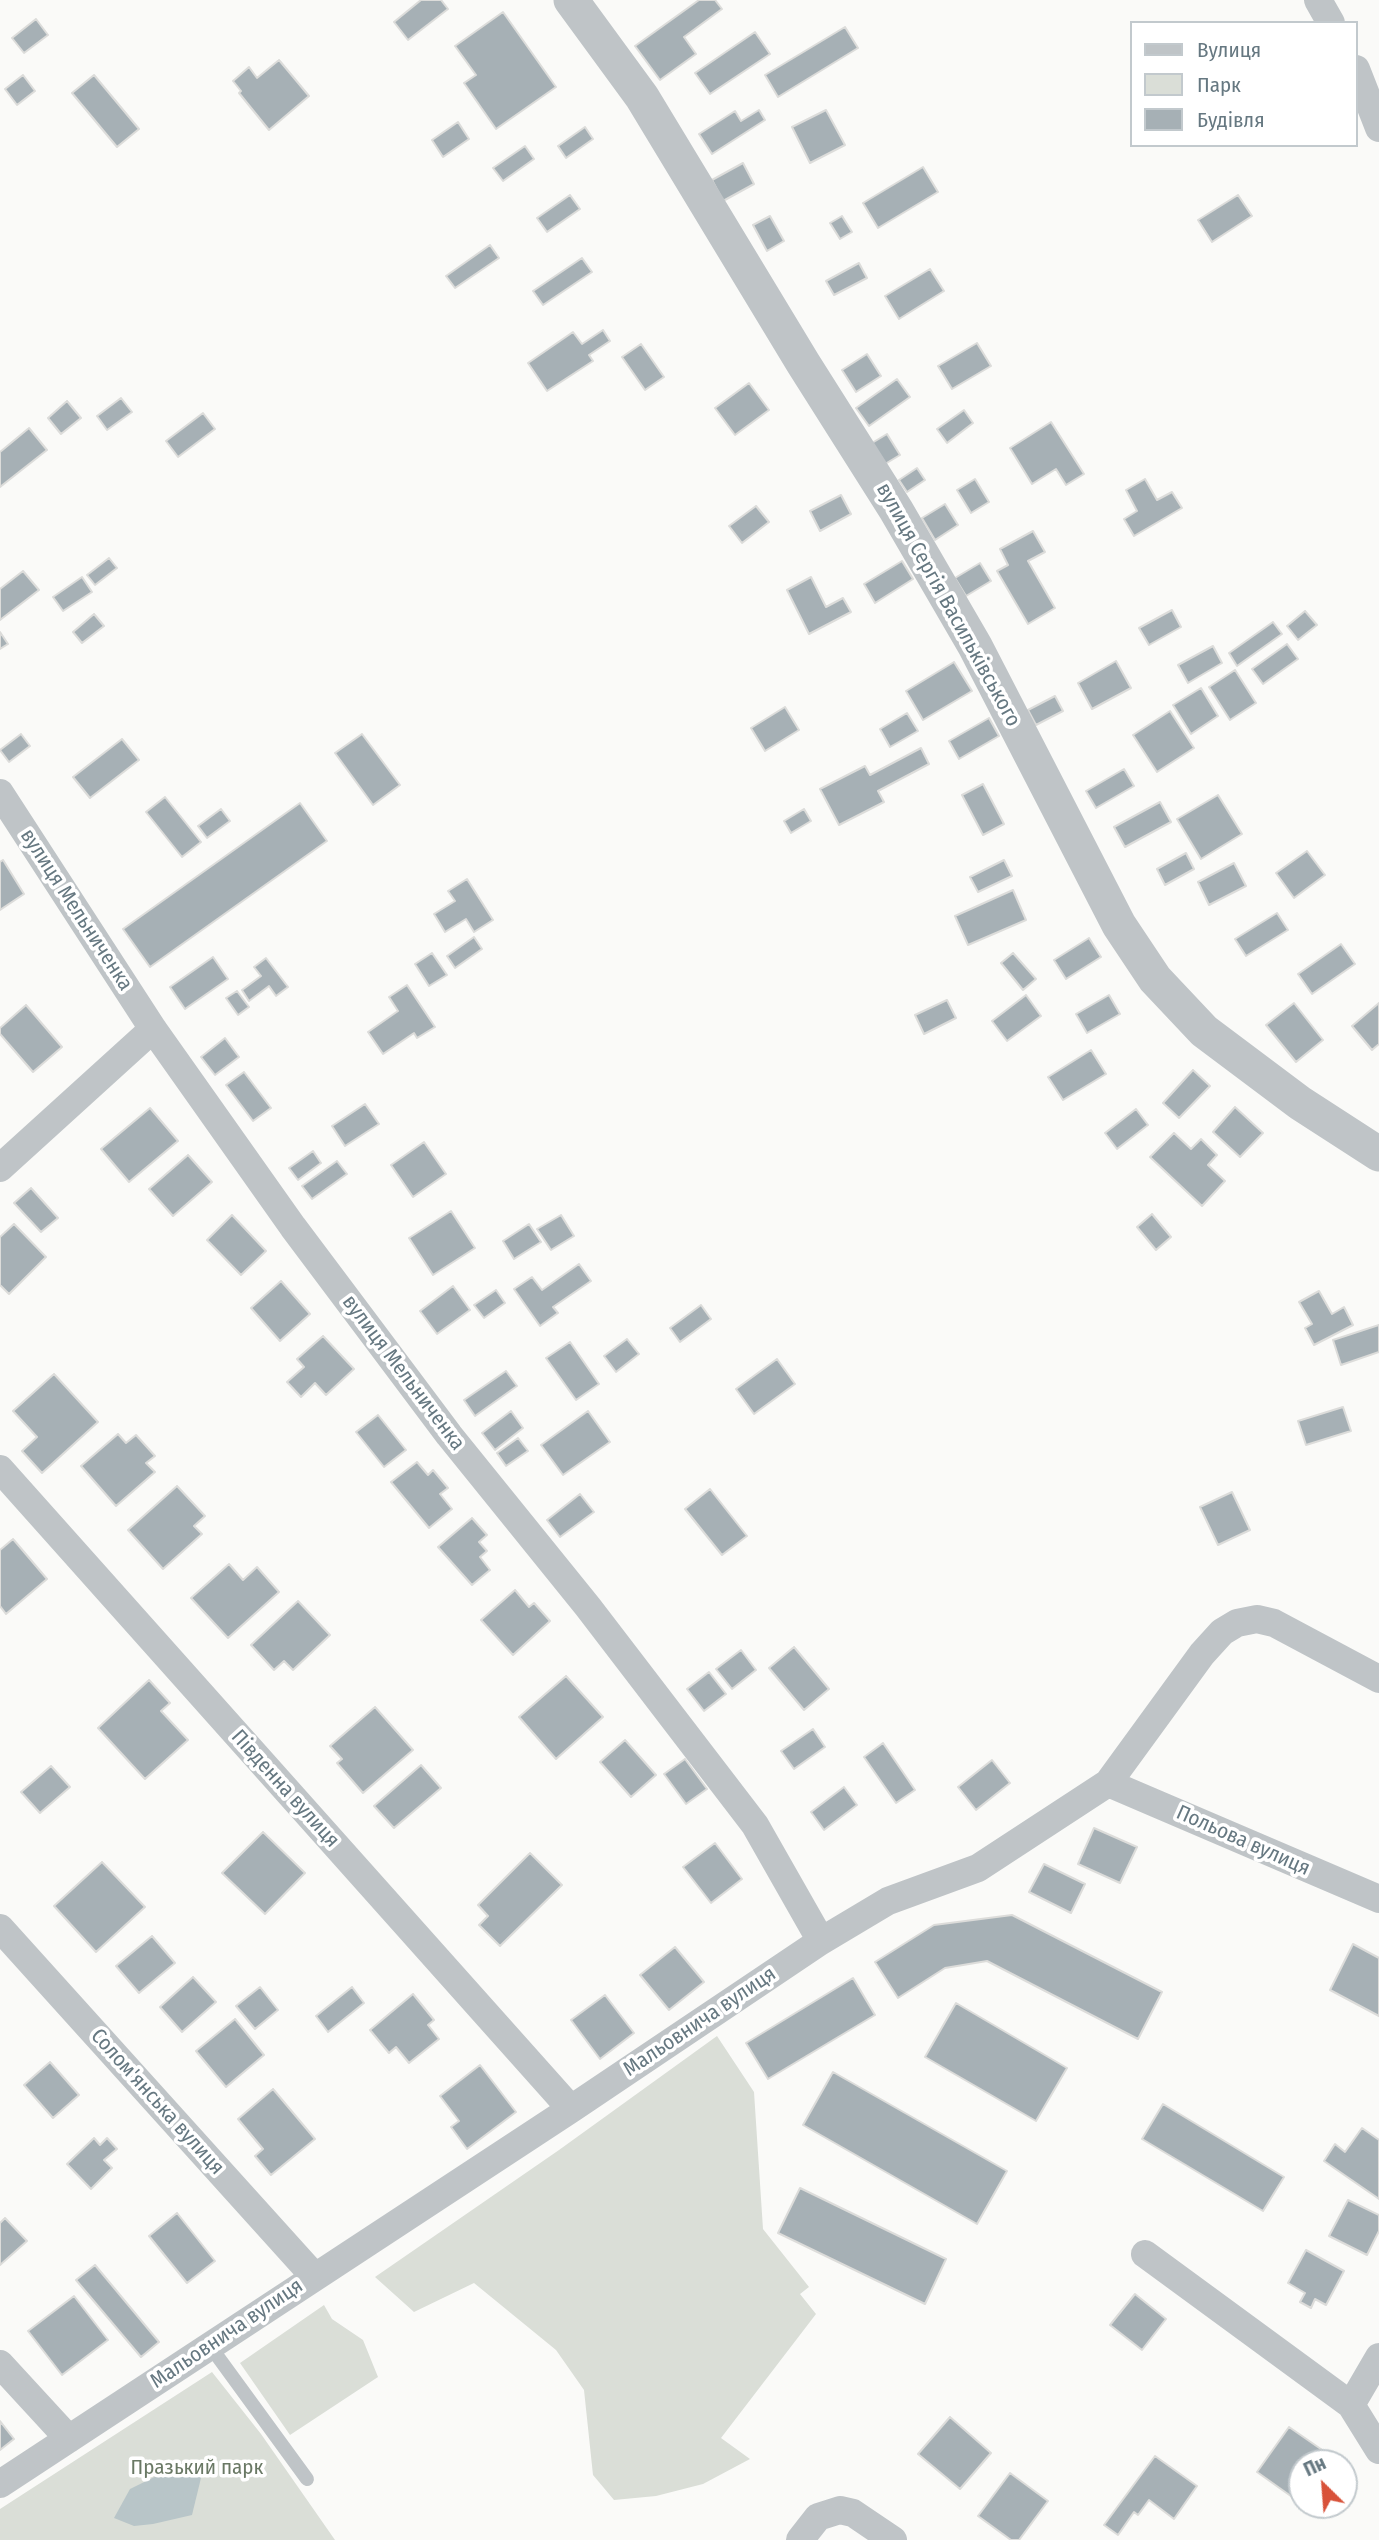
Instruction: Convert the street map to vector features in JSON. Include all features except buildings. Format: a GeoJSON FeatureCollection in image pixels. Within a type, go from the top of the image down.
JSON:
{"type":"FeatureCollection","features":[{"type":"Feature","properties":{"kind":"street","name":"вулиця Сергія Васильківського"},"geometry":{"type":"LineString","coordinates":[[571,0],[642,97],[803,363],[896,510],[975,646],[1119,925],[1155,979],[1204,1031],[1300,1102],[1379,1154]]}},
{"type":"Feature","properties":{"kind":"street"},"geometry":{"type":"LineString","coordinates":[[1318,0],[1330,21]]}},
{"type":"Feature","properties":{"kind":"street"},"geometry":{"type":"LineString","coordinates":[[1358,74],[1379,128]]}},
{"type":"Feature","properties":{"kind":"street","name":"вулиця Мельниченка"},"geometry":{"type":"LineString","coordinates":[[0,793],[153,1029],[293,1227],[440,1424],[589,1607],[755,1825],[821,1941]]}},
{"type":"Feature","properties":{"kind":"street"},"geometry":{"type":"LineString","coordinates":[[0,1168],[153,1029]]}},
{"type":"Feature","properties":{"kind":"street","name":"Південна вулиця"},"geometry":{"type":"LineString","coordinates":[[0,1469],[571,2109]]}},
{"type":"Feature","properties":{"kind":"street","name":"Мальовнича вулиця"},"geometry":{"type":"LineString","coordinates":[[0,2484],[571,2109],[821,1941],[888,1901],[978,1868],[1108,1783],[1202,1654],[1222,1632],[1237,1623],[1257,1619],[1274,1623],[1379,1679]]}},
{"type":"Feature","properties":{"kind":"street","name":"Польова вулиця"},"geometry":{"type":"LineString","coordinates":[[1108,1783],[1379,1899]]}},
{"type":"Feature","properties":{"kind":"street","name":"Солом'янська вулиця"},"geometry":{"type":"LineString","coordinates":[[0,1928],[314,2276]]}},
{"type":"Feature","properties":{"kind":"street"},"geometry":{"type":"LineString","coordinates":[[1144,2255],[1351,2405],[1379,2450]]}},
{"type":"Feature","properties":{"kind":"street"},"geometry":{"type":"LineString","coordinates":[[1351,2405],[1379,2357]]}},
{"type":"Feature","properties":{"kind":"street"},"geometry":{"type":"LineString","coordinates":[[0,2364],[69,2439]]}},
{"type":"Feature","properties":{"kind":"street"},"geometry":{"type":"LineString","coordinates":[[800,2540],[818,2517],[841,2510],[853,2513],[893,2540]]}},
{"type":"Feature","properties":{"kind":"lane"},"geometry":{"type":"LineString","coordinates":[[210,2346],[307,2479]]}},
{"type":"Feature","properties":{"kind":"green space"},"geometry":{"type":"Polygon","coordinates":[[[717,2036],[754,2092],[763,2229],[809,2287],[800,2294],[816,2314],[721,2438],[750,2459],[703,2484],[656,2496],[614,2500],[593,2475],[584,2390],[556,2350],[474,2283],[414,2312],[375,2277],[559,2150],[717,2036]]]}},
{"type":"Feature","properties":{"kind":"green space"},"geometry":{"type":"Polygon","coordinates":[[[324,2305],[332,2319],[363,2340],[378,2377],[290,2435],[240,2363],[324,2305]]]}},
{"type":"Feature","properties":{"kind":"green space","name":"Празький парк"},"geometry":{"type":"Polygon","coordinates":[[[212,2372],[261,2434],[335,2540],[0,2540],[0,2509],[212,2372]]]}},
{"type":"Feature","properties":{"kind":"shaded area"},"geometry":{"type":"Polygon","coordinates":[[[189,2460],[201,2478],[192,2515],[134,2526],[114,2518],[130,2489],[189,2460]]]}}]}
